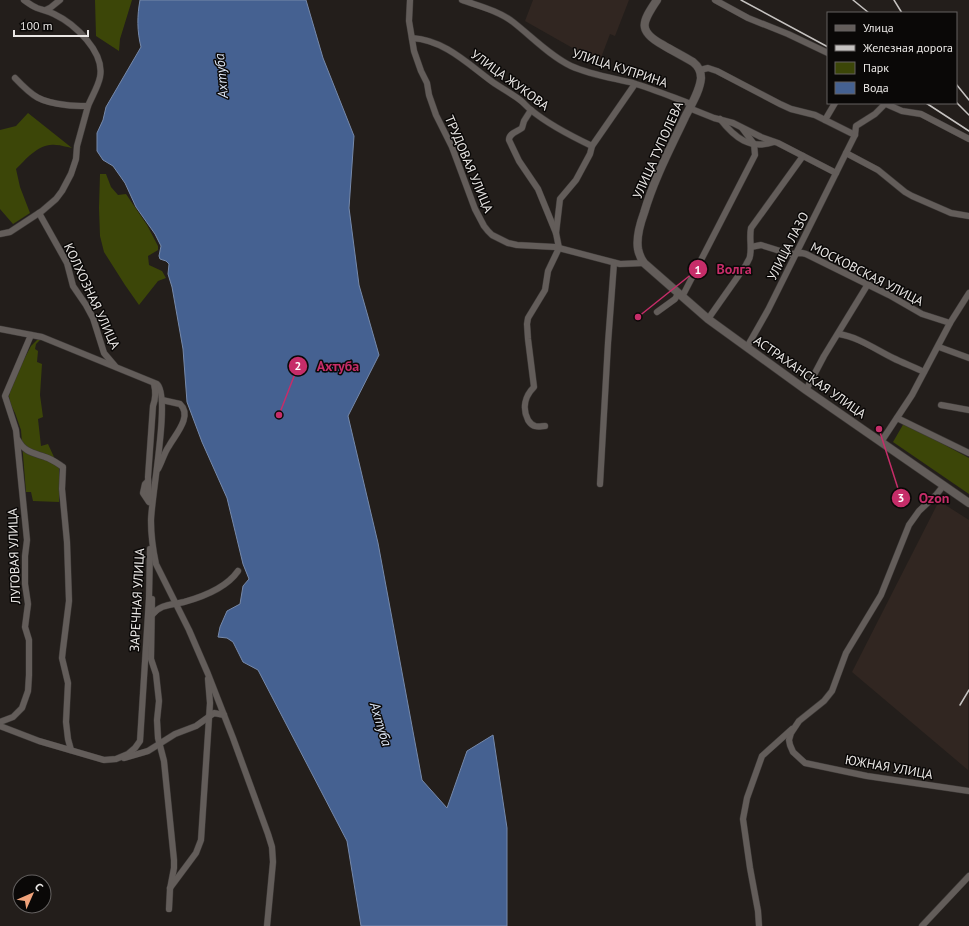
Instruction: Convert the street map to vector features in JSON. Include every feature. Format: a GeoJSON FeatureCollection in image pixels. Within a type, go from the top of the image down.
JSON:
{"type":"FeatureCollection","features":[{"type":"Feature","properties":{"kind":"main road"},"geometry":{"type":"LineString","coordinates":[[657,0],[646,18],[645,26],[648,36],[693,62],[700,70]]}},
{"type":"Feature","properties":{"kind":"main road","name":"УЛИЦА ТУПОЛЕВА"},"geometry":{"type":"LineString","coordinates":[[644,263],[638,250],[637,243],[640,224],[659,172],[700,83],[700,70]]}},
{"type":"Feature","properties":{"kind":"main road","name":"АСТРАХАНСКАЯ УЛИЦА"},"geometry":{"type":"LineString","coordinates":[[644,263],[708,319],[806,390],[969,503]]}},
{"type":"Feature","properties":{"kind":"street"},"geometry":{"type":"LineString","coordinates":[[0,234],[10,232],[40,213],[56,199],[66,184],[76,159],[77,146],[88,106],[100,76],[100,66],[96,56],[88,40],[81,33],[65,21],[46,10],[35,7],[24,0]]}},
{"type":"Feature","properties":{"kind":"street"},"geometry":{"type":"LineString","coordinates":[[46,10],[60,0]]}},
{"type":"Feature","properties":{"kind":"street","name":"ТРУДОВАЯ УЛИЦА"},"geometry":{"type":"LineString","coordinates":[[410,0],[408,21],[414,52],[427,83],[429,95],[436,114],[452,147],[475,209],[484,226],[492,235],[508,243],[559,248],[614,263],[644,263]]}},
{"type":"Feature","properties":{"kind":"street","name":"УЛИЦА КУПРИНА"},"geometry":{"type":"LineString","coordinates":[[462,0],[488,9],[512,21],[571,66],[663,93],[720,120],[774,142],[836,173]]}},
{"type":"Feature","properties":{"kind":"street"},"geometry":{"type":"LineString","coordinates":[[715,0],[748,18],[788,34],[827,53]]}},
{"type":"Feature","properties":{"kind":"street","name":"УЛИЦА ЖУКОВА"},"geometry":{"type":"LineString","coordinates":[[412,38],[438,44],[520,99],[532,110],[571,135],[592,146]]}},
{"type":"Feature","properties":{"kind":"street"},"geometry":{"type":"LineString","coordinates":[[700,70],[704,68],[711,68],[780,104],[815,115],[855,135]]}},
{"type":"Feature","properties":{"kind":"street"},"geometry":{"type":"LineString","coordinates":[[15,78],[32,94],[43,101],[55,104],[88,106]]}},
{"type":"Feature","properties":{"kind":"street"},"geometry":{"type":"LineString","coordinates":[[556,233],[560,199],[576,180],[590,154],[592,146],[635,84]]}},
{"type":"Feature","properties":{"kind":"street"},"geometry":{"type":"LineString","coordinates":[[825,120],[834,104]]}},
{"type":"Feature","properties":{"kind":"street"},"geometry":{"type":"LineString","coordinates":[[886,104],[902,111],[921,114],[969,139]]}},
{"type":"Feature","properties":{"kind":"street","name":"УЛИЦА ЛАЗО"},"geometry":{"type":"LineString","coordinates":[[747,347],[768,310],[855,135],[856,126],[875,114],[886,104]]}},
{"type":"Feature","properties":{"kind":"street"},"geometry":{"type":"LineString","coordinates":[[532,110],[524,121],[522,128],[511,134],[509,140],[519,161],[538,189],[556,233],[559,248],[548,271],[546,290],[528,318],[527,324],[534,387],[526,397],[524,409],[529,422],[532,425],[536,427],[545,426]]}},
{"type":"Feature","properties":{"kind":"street","name":"УЛИЦА КУПРИНА"},"geometry":{"type":"LineString","coordinates":[[720,120],[732,134],[739,138],[754,144],[774,142]]}},
{"type":"Feature","properties":{"kind":"street"},"geometry":{"type":"LineString","coordinates":[[658,312],[680,296],[755,154],[754,144],[742,128]]}},
{"type":"Feature","properties":{"kind":"street"},"geometry":{"type":"LineString","coordinates":[[846,153],[878,170],[912,196],[951,213],[969,216]]}},
{"type":"Feature","properties":{"kind":"street"},"geometry":{"type":"LineString","coordinates":[[708,319],[746,265],[750,256],[749,236],[751,228],[803,156]]}},
{"type":"Feature","properties":{"kind":"street","name":"КОЛХОЗНАЯ УЛИЦА"},"geometry":{"type":"LineString","coordinates":[[40,213],[67,263],[73,286],[93,318],[104,353],[115,366]]}},
{"type":"Feature","properties":{"kind":"street","name":"МОСКОВСКАЯ УЛИЦА"},"geometry":{"type":"LineString","coordinates":[[750,247],[760,245],[790,254],[806,254],[868,284],[922,314],[950,323]]}},
{"type":"Feature","properties":{"kind":"street"},"geometry":{"type":"LineString","coordinates":[[600,484],[614,263]]}},
{"type":"Feature","properties":{"kind":"street"},"geometry":{"type":"LineString","coordinates":[[806,390],[824,356],[839,334],[868,284]]}},
{"type":"Feature","properties":{"kind":"street"},"geometry":{"type":"LineString","coordinates":[[882,442],[939,346],[950,323],[969,294]]}},
{"type":"Feature","properties":{"kind":"street","name":"КОЛХОЗНАЯ УЛИЦА"},"geometry":{"type":"LineString","coordinates":[[0,329],[42,337],[115,366],[154,384]]}},
{"type":"Feature","properties":{"kind":"street"},"geometry":{"type":"LineString","coordinates":[[839,334],[848,335],[894,359],[924,372]]}},
{"type":"Feature","properties":{"kind":"street","name":"ЛУГОВАЯ УЛИЦА"},"geometry":{"type":"LineString","coordinates":[[0,722],[13,717],[22,708],[28,691],[29,640],[25,627],[28,604],[25,556],[27,540],[16,430],[2,396],[31,335]]}},
{"type":"Feature","properties":{"kind":"street"},"geometry":{"type":"LineString","coordinates":[[939,346],[969,358]]}},
{"type":"Feature","properties":{"kind":"street"},"geometry":{"type":"LineString","coordinates":[[151,503],[160,437],[162,400],[160,387],[157,384],[154,384]]}},
{"type":"Feature","properties":{"kind":"street","name":"ЗАРЕЧНАЯ УЛИЦА"},"geometry":{"type":"LineString","coordinates":[[140,741],[149,598],[151,503],[148,481],[153,406],[156,399],[154,384]]}},
{"type":"Feature","properties":{"kind":"street"},"geometry":{"type":"LineString","coordinates":[[148,481],[156,472],[184,417],[184,409],[180,404],[162,400]]}},
{"type":"Feature","properties":{"kind":"street"},"geometry":{"type":"LineString","coordinates":[[941,405],[969,410]]}},
{"type":"Feature","properties":{"kind":"street"},"geometry":{"type":"LineString","coordinates":[[897,418],[969,453]]}},
{"type":"Feature","properties":{"kind":"street"},"geometry":{"type":"LineString","coordinates":[[16,437],[20,445],[28,451],[50,459],[62,467],[69,601],[62,658],[68,683],[66,722],[71,750]]}},
{"type":"Feature","properties":{"kind":"street"},"geometry":{"type":"LineString","coordinates":[[759,926],[758,911],[743,819],[747,798],[762,756],[794,728],[799,721],[824,701],[832,691],[846,653],[881,595],[909,525],[919,511],[944,485]]}},
{"type":"Feature","properties":{"kind":"street"},"geometry":{"type":"LineString","coordinates":[[151,521],[152,541],[156,564],[189,630],[208,674],[272,847],[267,926]]}},
{"type":"Feature","properties":{"kind":"street"},"geometry":{"type":"LineString","coordinates":[[150,570],[152,615],[150,643],[151,659],[156,674],[159,701],[157,720],[167,781],[174,860],[169,909]]}},
{"type":"Feature","properties":{"kind":"street"},"geometry":{"type":"LineString","coordinates":[[152,615],[156,610],[168,604],[176,604],[210,593],[234,577],[238,572]]}},
{"type":"Feature","properties":{"kind":"street"},"geometry":{"type":"LineString","coordinates":[[170,890],[196,853],[201,840],[210,703],[208,674]]}},
{"type":"Feature","properties":{"kind":"street"},"geometry":{"type":"LineString","coordinates":[[0,726],[104,760],[127,758],[148,751],[175,734],[196,726],[214,713],[224,715]]}},
{"type":"Feature","properties":{"kind":"street","name":"ЮЖНАЯ УЛИЦА"},"geometry":{"type":"LineString","coordinates":[[794,728],[789,740],[790,745],[793,752],[805,763],[867,776],[969,791]]}},
{"type":"Feature","properties":{"kind":"street"},"geometry":{"type":"LineString","coordinates":[[119,758],[135,748],[140,741]]}},
{"type":"Feature","properties":{"kind":"street"},"geometry":{"type":"LineString","coordinates":[[140,741],[141,748],[148,751]]}},
{"type":"Feature","properties":{"kind":"street"},"geometry":{"type":"LineString","coordinates":[[922,926],[969,876]]}},
{"type":"Feature","properties":{"kind":"shaded area"},"geometry":{"type":"Polygon","coordinates":[[[533,0],[629,0],[615,36],[610,34],[599,63],[525,21],[533,0]]]}},
{"type":"Feature","properties":{"kind":"shaded area"},"geometry":{"type":"Polygon","coordinates":[[[939,501],[969,520],[968,770],[852,672],[939,501]]]}},
{"type":"Feature","properties":{"kind":"green space"},"geometry":{"type":"Polygon","coordinates":[[[95,0],[132,0],[120,39],[119,51],[96,36],[95,0]]]}},
{"type":"Feature","properties":{"kind":"green space"},"geometry":{"type":"Polygon","coordinates":[[[28,113],[72,148],[58,145],[44,146],[29,156],[16,169],[20,187],[30,213],[13,224],[0,209],[0,130],[16,126],[28,113]]]}},
{"type":"Feature","properties":{"kind":"green space"},"geometry":{"type":"Polygon","coordinates":[[[100,174],[106,174],[111,187],[118,195],[126,194],[147,225],[158,246],[158,250],[148,256],[149,265],[162,271],[166,278],[158,281],[139,305],[104,252],[100,236],[100,174]]]}},
{"type":"Feature","properties":{"kind":"green space"},"geometry":{"type":"Polygon","coordinates":[[[37,340],[40,340],[36,344],[35,349],[38,351],[37,362],[42,364],[40,395],[43,417],[38,419],[41,446],[48,444],[59,468],[59,502],[33,501],[31,492],[26,492],[21,430],[10,403],[9,396],[12,383],[20,367],[31,346],[37,340]]]}},
{"type":"Feature","properties":{"kind":"green space"},"geometry":{"type":"Polygon","coordinates":[[[904,423],[969,458],[969,494],[893,442],[904,423]]]}},
{"type":"Feature","properties":{"kind":"water"},"geometry":{"type":"Polygon","coordinates":[[[140,0],[306,0],[323,58],[354,136],[349,208],[359,285],[379,355],[348,416],[378,543],[422,780],[447,808],[467,751],[493,735],[507,828],[507,926],[361,926],[347,841],[258,670],[243,662],[233,642],[227,638],[218,637],[220,627],[227,611],[240,604],[243,586],[249,579],[243,564],[227,498],[202,442],[187,402],[183,349],[172,287],[168,274],[169,264],[160,259],[159,256],[161,246],[155,234],[136,207],[125,183],[113,166],[103,160],[97,151],[97,133],[103,120],[106,107],[141,47],[138,24],[140,0]]]}},
{"type":"Feature","properties":{"kind":"railway"},"geometry":{"type":"LineString","coordinates":[[741,0],[827,46]]}},
{"type":"Feature","properties":{"kind":"railway"},"geometry":{"type":"LineString","coordinates":[[853,0],[868,12]]}},
{"type":"Feature","properties":{"kind":"railway"},"geometry":{"type":"LineString","coordinates":[[894,0],[901,12]]}},
{"type":"Feature","properties":{"kind":"railway"},"geometry":{"type":"LineString","coordinates":[[957,85],[969,100]]}},
{"type":"Feature","properties":{"kind":"railway"},"geometry":{"type":"LineString","coordinates":[[957,103],[969,115]]}},
{"type":"Feature","properties":{"kind":"railway"},"geometry":{"type":"LineString","coordinates":[[928,104],[969,131]]}},
{"type":"Feature","properties":{"kind":"railway"},"geometry":{"type":"LineString","coordinates":[[960,705],[969,690]]}},
{"type":"Feature","properties":{"kind":"place","name":"Волга"},"geometry":{"type":"Point","coordinates":[638,317]}},
{"type":"Feature","properties":{"kind":"place","name":"Ахтуба"},"geometry":{"type":"Point","coordinates":[279,415]}},
{"type":"Feature","properties":{"kind":"place","name":"Ozon"},"geometry":{"type":"Point","coordinates":[879,429]}}]}
